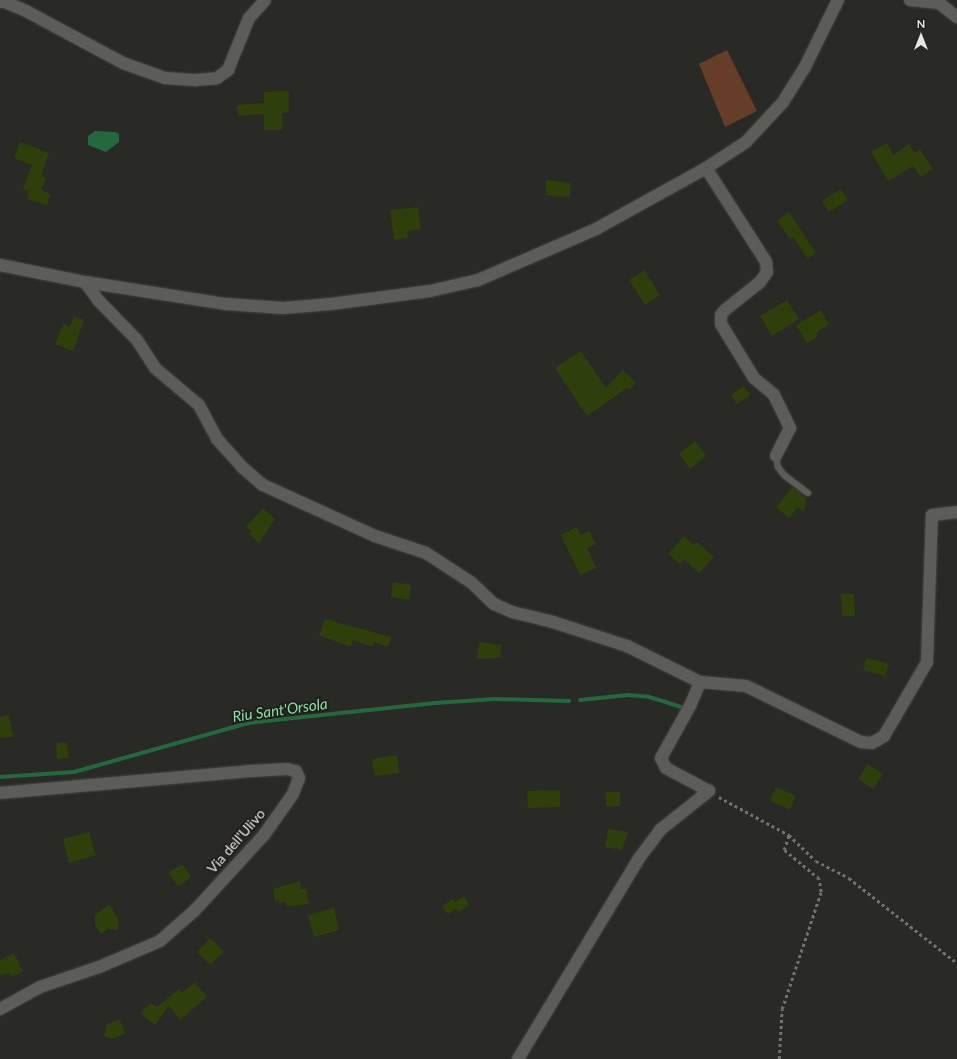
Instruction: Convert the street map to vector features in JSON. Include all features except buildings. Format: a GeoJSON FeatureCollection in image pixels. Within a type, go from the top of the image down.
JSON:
{"type":"FeatureCollection","features":[{"type":"Feature","properties":{"kind":"street"},"geometry":{"type":"LineString","coordinates":[[0,2],[26,11],[123,63],[165,78],[196,80],[216,78],[228,70],[249,18],[265,0]]}},
{"type":"Feature","properties":{"kind":"street"},"geometry":{"type":"LineString","coordinates":[[0,265],[85,282],[226,304],[283,308],[331,304],[430,291],[478,280],[596,229],[706,168],[746,142],[784,102],[804,69],[838,0]]}},
{"type":"Feature","properties":{"kind":"street"},"geometry":{"type":"LineString","coordinates":[[910,0],[939,3],[957,17]]}},
{"type":"Feature","properties":{"kind":"street"},"geometry":{"type":"LineString","coordinates":[[706,168],[766,262],[767,272],[760,282],[720,315],[721,324],[754,378],[774,395],[790,428],[776,456]]}},
{"type":"Feature","properties":{"kind":"street"},"geometry":{"type":"LineString","coordinates":[[85,282],[98,300],[137,340],[155,368],[199,405],[217,439],[242,467],[263,485],[375,536],[426,553],[454,570],[494,604],[506,610],[553,622],[627,646],[700,682],[746,686],[862,742],[872,743],[878,741],[884,736],[927,662],[932,515],[957,512]]}},
{"type":"Feature","properties":{"kind":"street"},"geometry":{"type":"LineString","coordinates":[[518,1059],[640,857],[660,830],[709,791],[666,768],[661,758],[690,706],[700,682]]}},
{"type":"Feature","properties":{"kind":"street","name":"Via dell'Ulivo"},"geometry":{"type":"LineString","coordinates":[[0,793],[258,770],[292,770],[296,771],[299,778],[292,794],[264,835],[194,911],[160,941],[99,967],[40,987],[0,1009]]}},
{"type":"Feature","properties":{"kind":"lane"},"geometry":{"type":"LineString","coordinates":[[776,456],[778,467],[784,475],[808,493]]}},
{"type":"Feature","properties":{"kind":"path"},"geometry":{"type":"LineString","coordinates":[[709,791],[789,835],[816,861],[849,878],[957,963]]}},
{"type":"Feature","properties":{"kind":"path"},"geometry":{"type":"LineString","coordinates":[[779,1059],[782,1009],[821,892],[819,879],[784,850],[789,835]]}},
{"type":"Feature","properties":{"kind":"shaded area"},"geometry":{"type":"Polygon","coordinates":[[[727,50],[757,111],[725,127],[699,64],[727,50]]]}},
{"type":"Feature","properties":{"kind":"shaded area"},"geometry":{"type":"Polygon","coordinates":[[[95,131],[115,132],[119,134],[119,142],[106,152],[88,145],[88,136],[95,131]]]}},
{"type":"Feature","properties":{"kind":"waterway","name":"Riu Sant'Orsola"},"geometry":{"type":"LineString","coordinates":[[580,700],[628,695],[649,697],[684,708]]}},
{"type":"Feature","properties":{"kind":"waterway","name":"Riu Sant'Orsola"},"geometry":{"type":"LineString","coordinates":[[0,777],[74,772],[248,723],[435,703],[495,699],[569,701]]}}]}
